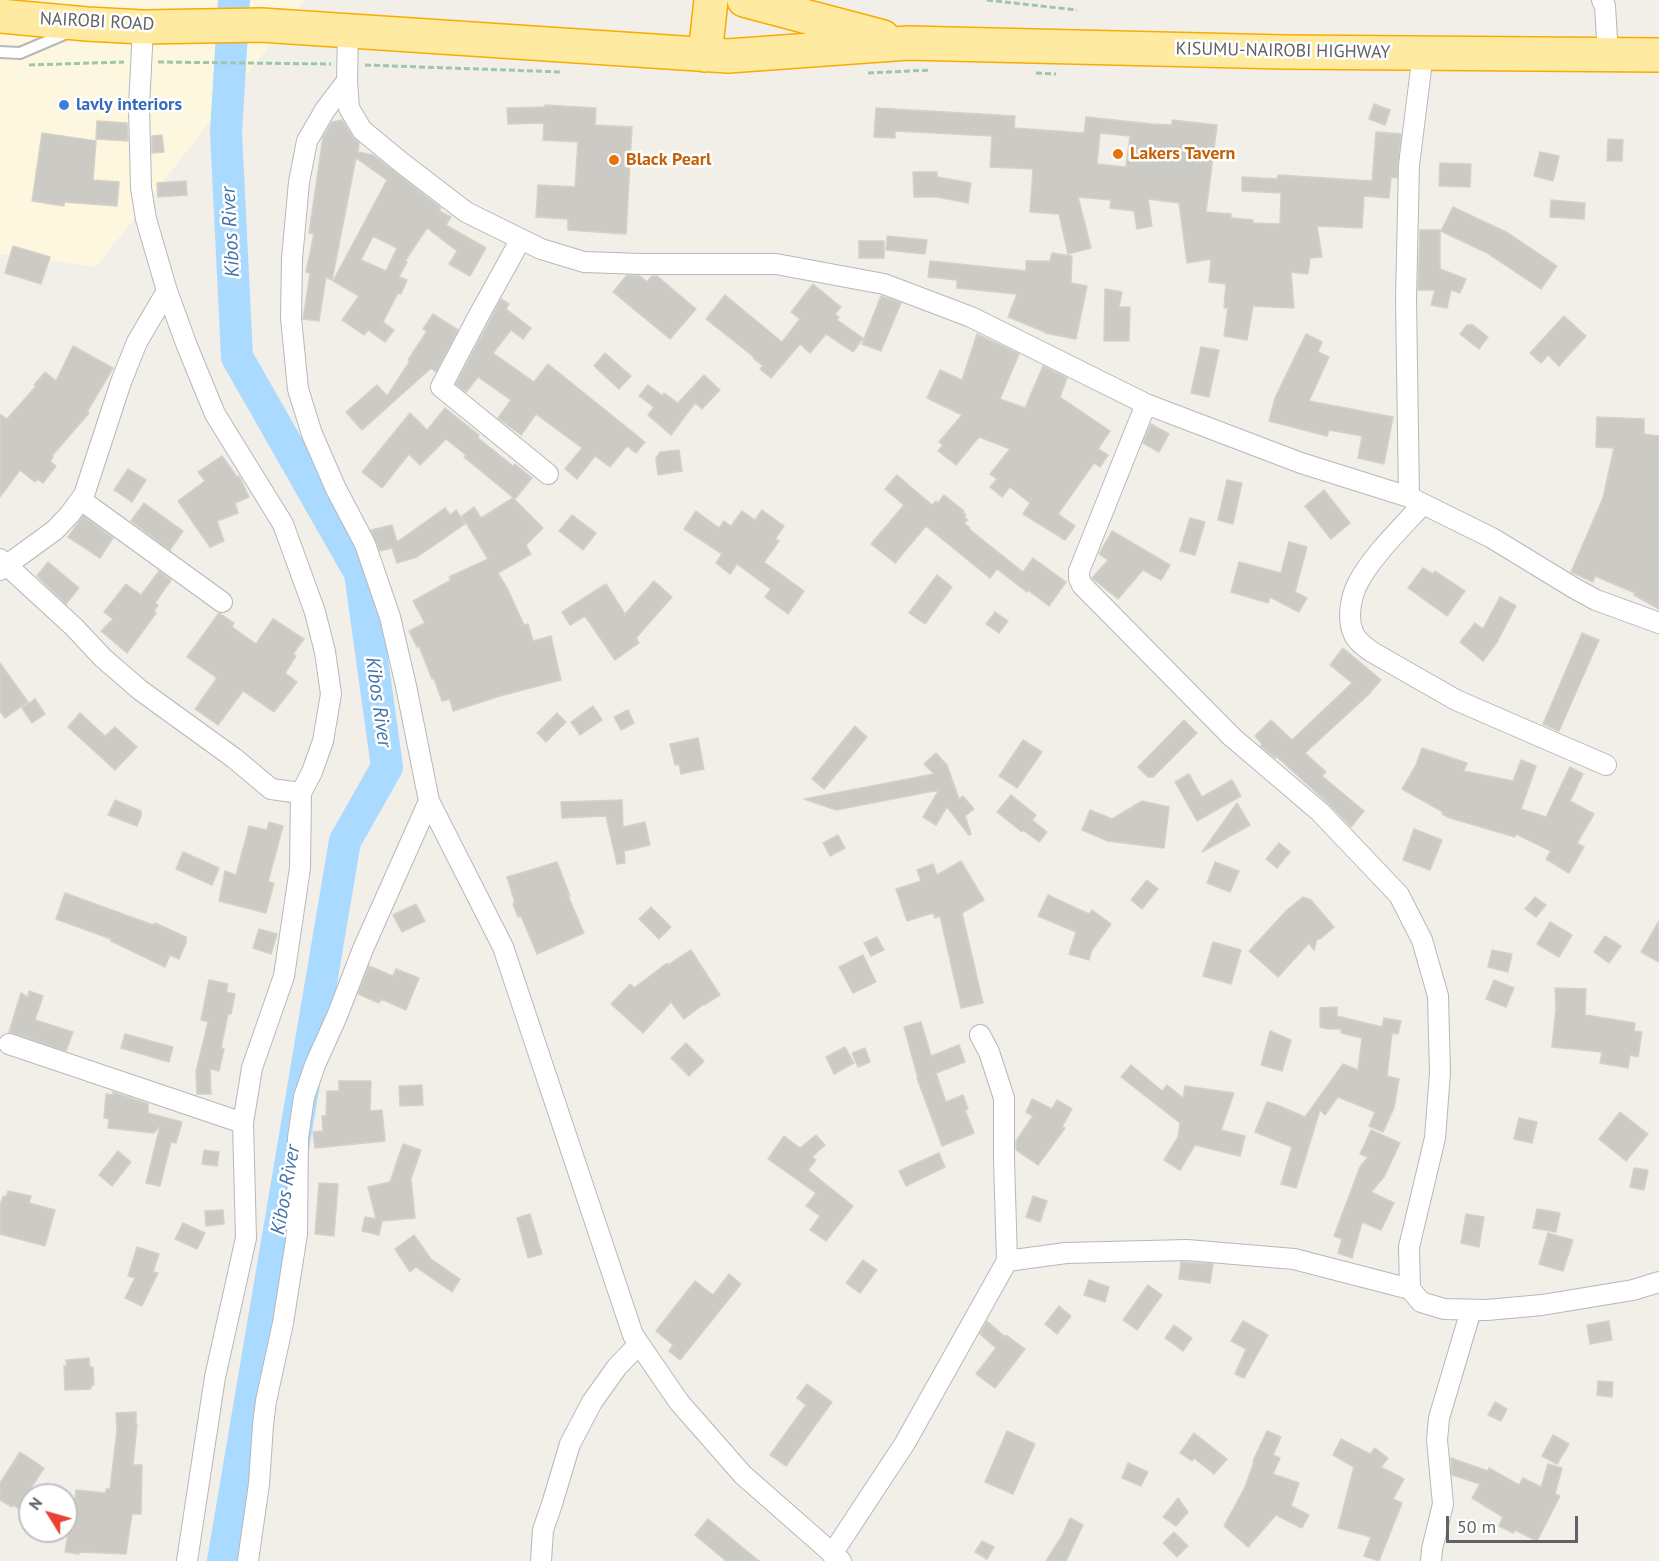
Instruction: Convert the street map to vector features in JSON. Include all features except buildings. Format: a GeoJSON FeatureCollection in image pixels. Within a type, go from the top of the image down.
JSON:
{"type":"FeatureCollection","features":[{"type":"Feature","properties":{"kind":"highway"},"geometry":{"type":"LineString","coordinates":[[705,55],[711,0]]}},
{"type":"Feature","properties":{"kind":"highway"},"geometry":{"type":"LineString","coordinates":[[744,0],[908,43]]}},
{"type":"Feature","properties":{"kind":"highway","name":"NAIROBI ROAD"},"geometry":{"type":"LineString","coordinates":[[0,16],[142,27],[261,25],[728,56],[908,43]]}},
{"type":"Feature","properties":{"kind":"highway","name":"KISUMU-NAIROBI HIGHWAY"},"geometry":{"type":"LineString","coordinates":[[908,43],[1284,52],[1659,56]]}},
{"type":"Feature","properties":{"kind":"street"},"geometry":{"type":"LineString","coordinates":[[1602,0],[1605,6],[1608,55]]}},
{"type":"Feature","properties":{"kind":"street"},"geometry":{"type":"LineString","coordinates":[[142,27],[139,107],[141,188],[146,219],[167,291],[216,414],[283,524],[315,612],[323,642],[331,694],[323,741],[312,772],[301,793],[300,868],[284,976],[252,1068],[243,1122],[246,1238],[215,1377],[186,1561]]}},
{"type":"Feature","properties":{"kind":"street"},"geometry":{"type":"LineString","coordinates":[[348,31],[349,108],[362,130],[466,212],[541,249],[584,262],[776,264],[884,284],[971,317],[1146,404],[1301,463],[1416,501],[1492,538],[1589,596],[1659,624]]}},
{"type":"Feature","properties":{"kind":"street"},"geometry":{"type":"LineString","coordinates":[[1423,54],[1409,165],[1406,299],[1416,501],[1357,584],[1351,607],[1353,634],[1372,652],[1456,700],[1606,765]]}},
{"type":"Feature","properties":{"kind":"street"},"geometry":{"type":"LineString","coordinates":[[347,81],[325,110],[307,141],[299,182],[292,259],[291,318],[298,389],[312,435],[336,489],[365,544],[390,617],[429,801],[503,947],[633,1335],[679,1402],[742,1474],[836,1557],[905,1443],[1007,1261],[1004,1098],[989,1052],[980,1035]]}},
{"type":"Feature","properties":{"kind":"street"},"geometry":{"type":"LineString","coordinates":[[521,239],[441,387],[548,474]]}},
{"type":"Feature","properties":{"kind":"street"},"geometry":{"type":"LineString","coordinates":[[167,291],[137,342],[81,500],[56,530],[23,554],[2,564],[74,627],[103,658],[141,690],[234,758],[272,789],[301,793]]}},
{"type":"Feature","properties":{"kind":"street"},"geometry":{"type":"LineString","coordinates":[[1146,404],[1079,571],[1079,578],[1082,585],[1232,737],[1320,812],[1399,895],[1422,940],[1438,996],[1440,1073],[1435,1138],[1409,1247],[1410,1289]]}},
{"type":"Feature","properties":{"kind":"street"},"geometry":{"type":"LineString","coordinates":[[81,500],[222,602]]}},
{"type":"Feature","properties":{"kind":"street"},"geometry":{"type":"LineString","coordinates":[[248,1561],[259,1484],[266,1401],[283,1323],[297,1234],[298,1137],[304,1097],[363,949],[429,801]]}},
{"type":"Feature","properties":{"kind":"street"},"geometry":{"type":"LineString","coordinates":[[9,1044],[243,1122]]}},
{"type":"Feature","properties":{"kind":"street"},"geometry":{"type":"LineString","coordinates":[[1007,1261],[1066,1253],[1187,1250],[1294,1259],[1410,1289],[1421,1302],[1444,1309],[1471,1310],[1542,1305],[1633,1290],[1659,1282]]}},
{"type":"Feature","properties":{"kind":"street"},"geometry":{"type":"LineString","coordinates":[[1431,1561],[1443,1504],[1437,1440],[1439,1418],[1471,1310]]}},
{"type":"Feature","properties":{"kind":"street"},"geometry":{"type":"LineString","coordinates":[[541,1561],[543,1530],[570,1444],[592,1402],[617,1367],[639,1344]]}},
{"type":"Feature","properties":{"kind":"lane"},"geometry":{"type":"LineString","coordinates":[[0,52],[20,53],[87,24]]}},
{"type":"Feature","properties":{"kind":"path"},"geometry":{"type":"LineString","coordinates":[[987,0],[1077,10]]}},
{"type":"Feature","properties":{"kind":"path"},"geometry":{"type":"LineString","coordinates":[[23,65],[140,62],[296,64]]}},
{"type":"Feature","properties":{"kind":"shaded area"},"geometry":{"type":"Polygon","coordinates":[[[0,0],[305,0],[96,267],[0,254],[0,0]]]}},
{"type":"Feature","properties":{"kind":"waterway","name":"Kibos River"},"geometry":{"type":"LineString","coordinates":[[223,1561],[345,841],[387,767],[360,573],[237,357],[226,132],[234,0]]}},
{"type":"Feature","properties":{"kind":"place","name":"lavly interiors"},"geometry":{"type":"Point","coordinates":[64,105]}},
{"type":"Feature","properties":{"kind":"place","name":"Lakers Tavern"},"geometry":{"type":"Point","coordinates":[1118,154]}},
{"type":"Feature","properties":{"kind":"place","name":"Black Pearl"},"geometry":{"type":"Point","coordinates":[614,160]}}]}
